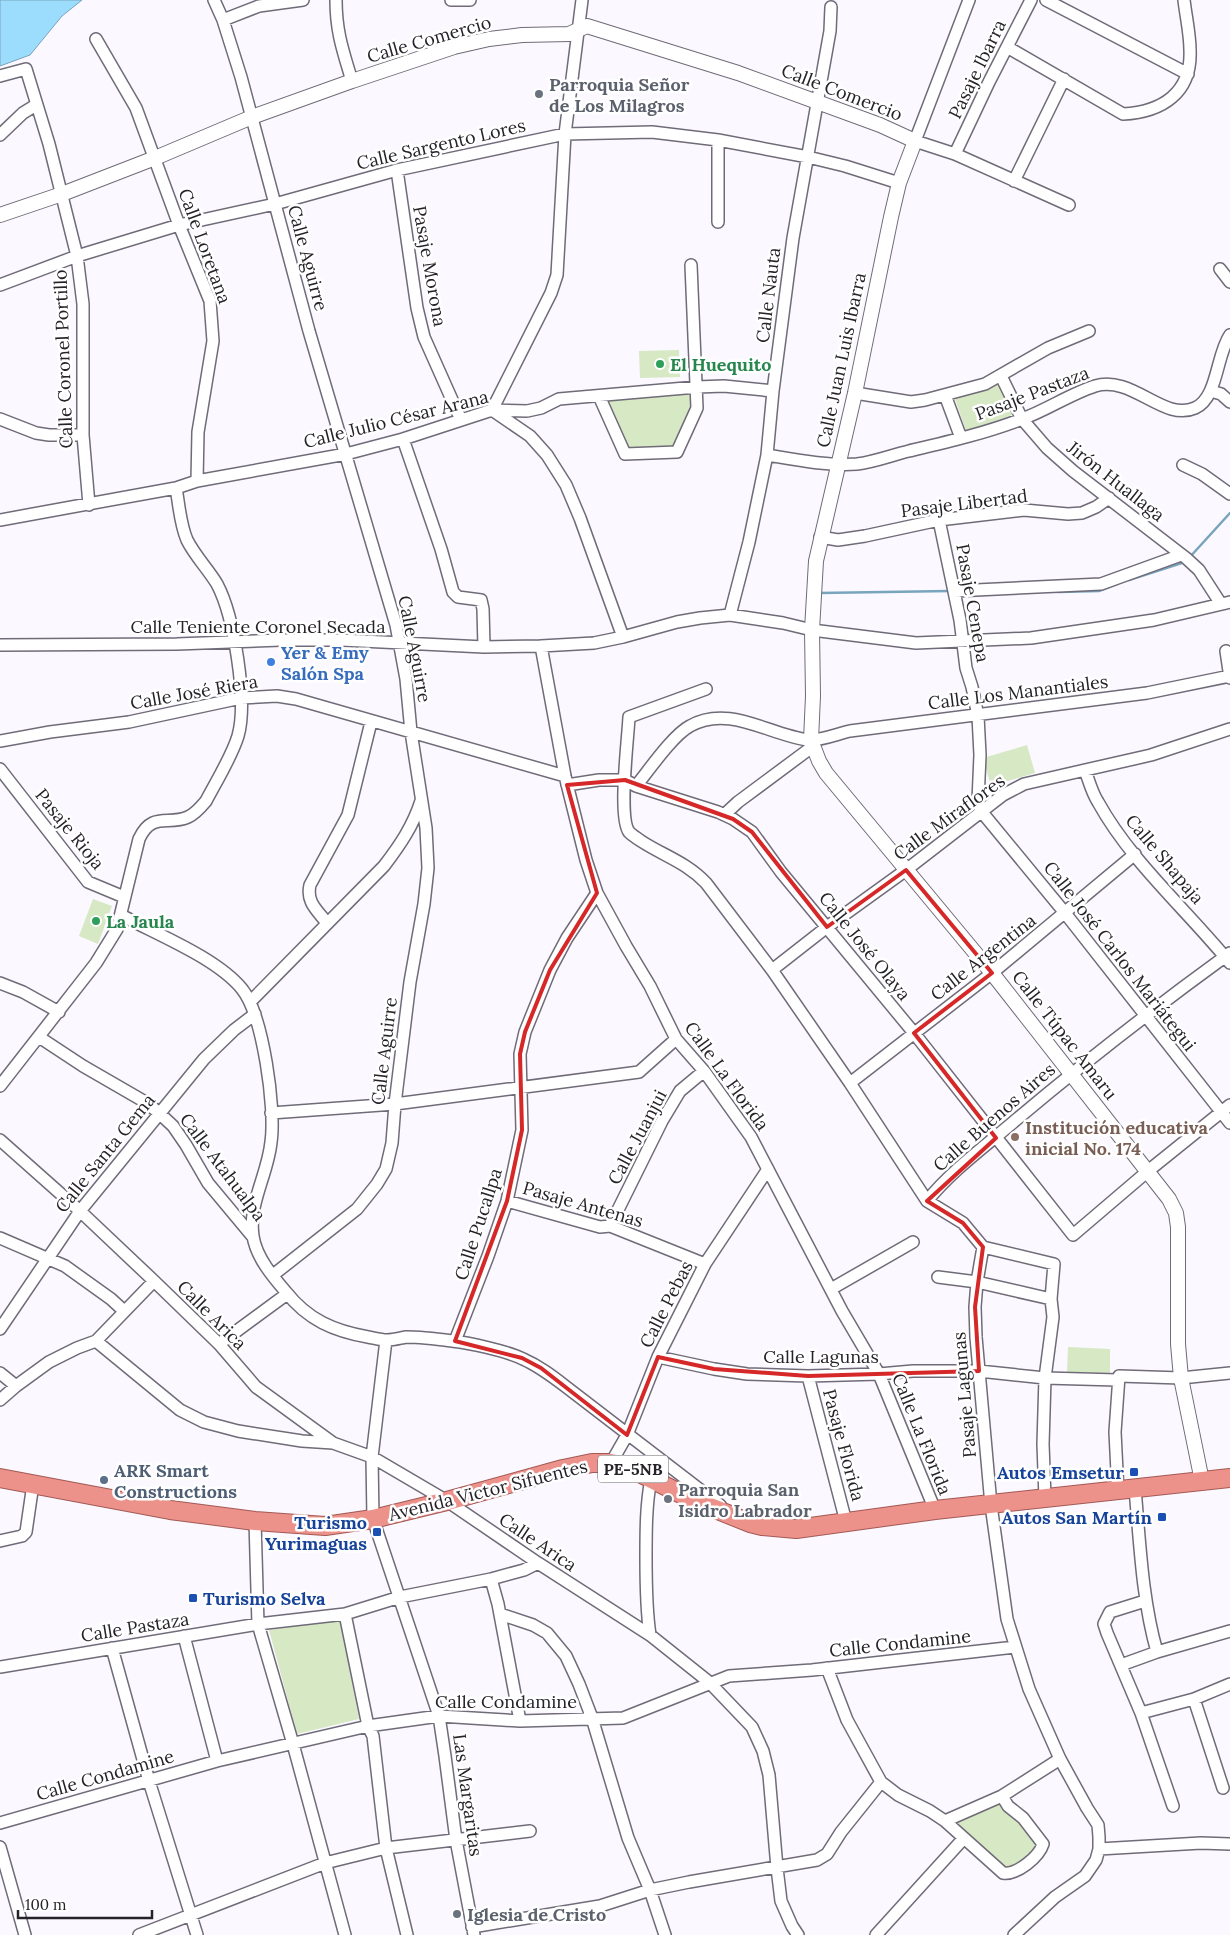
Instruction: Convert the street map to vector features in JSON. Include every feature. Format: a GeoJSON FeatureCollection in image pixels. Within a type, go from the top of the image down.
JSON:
{"type":"FeatureCollection","features":[{"type":"Feature","properties":{"kind":"highway","name":"Avenida Victor Sifuentes"},"geometry":{"type":"LineString","coordinates":[[33,1484],[133,1504],[255,1522],[326,1526],[373,1519],[563,1469],[592,1463],[611,1463],[626,1466],[693,1500],[737,1518],[762,1526],[796,1529],[935,1510],[1230,1478]]}},
{"type":"Feature","properties":{"kind":"highway","name":"PE-5NB"},"geometry":{"type":"LineString","coordinates":[[0,1478],[33,1484]]}},
{"type":"Feature","properties":{"kind":"street","name":"Calle Aguirre"},"geometry":{"type":"LineString","coordinates":[[214,0],[223,20],[252,118],[309,331],[396,625],[406,679],[411,732],[426,828],[428,868],[424,904],[410,982],[392,1143],[386,1169],[377,1184],[357,1209],[273,1275]]}},
{"type":"Feature","properties":{"kind":"street"},"geometry":{"type":"LineString","coordinates":[[223,20],[259,6],[303,0]]}},
{"type":"Feature","properties":{"kind":"street"},"geometry":{"type":"LineString","coordinates":[[336,0],[336,23],[339,39],[352,80]]}},
{"type":"Feature","properties":{"kind":"street"},"geometry":{"type":"LineString","coordinates":[[451,0],[470,0]]}},
{"type":"Feature","properties":{"kind":"street"},"geometry":{"type":"LineString","coordinates":[[582,0],[564,134],[557,275],[551,293],[492,410],[530,436],[547,454],[566,485],[624,637]]}},
{"type":"Feature","properties":{"kind":"street","name":"Calle Juan Luis Ibarra"},"geometry":{"type":"LineString","coordinates":[[812,744],[812,630],[816,561],[820,537],[855,393],[899,183],[969,0]]}},
{"type":"Feature","properties":{"kind":"street","name":"Pasaje Ibarra"},"geometry":{"type":"LineString","coordinates":[[955,154],[1031,0]]}},
{"type":"Feature","properties":{"kind":"street"},"geometry":{"type":"LineString","coordinates":[[1046,0],[1188,74]]}},
{"type":"Feature","properties":{"kind":"street"},"geometry":{"type":"LineString","coordinates":[[1007,47],[1123,114],[1157,108],[1170,100],[1188,74],[1190,51],[1184,0]]}},
{"type":"Feature","properties":{"kind":"street","name":"Calle Nauta"},"geometry":{"type":"LineString","coordinates":[[730,615],[749,542],[767,455],[792,238],[818,103],[830,31],[832,2]]}},
{"type":"Feature","properties":{"kind":"street","name":"Calle Comercio"},"geometry":{"type":"LineString","coordinates":[[0,215],[62,194],[352,80],[489,39],[522,35],[567,34],[587,26],[738,74],[880,125],[915,141],[955,154],[1069,205]]}},
{"type":"Feature","properties":{"kind":"street","name":"Calle Loretana"},"geometry":{"type":"LineString","coordinates":[[96,39],[136,108],[179,225],[210,301],[213,341],[198,432],[197,480]]}},
{"type":"Feature","properties":{"kind":"street","name":"Calle Coronel Portillo"},"geometry":{"type":"LineString","coordinates":[[0,76],[26,69],[49,144],[77,256],[83,304],[83,435],[89,505]]}},
{"type":"Feature","properties":{"kind":"street"},"geometry":{"type":"LineString","coordinates":[[1014,181],[1064,79]]}},
{"type":"Feature","properties":{"kind":"street"},"geometry":{"type":"LineString","coordinates":[[0,135],[23,113],[36,105]]}},
{"type":"Feature","properties":{"kind":"street","name":"Calle Sargento Lores"},"geometry":{"type":"LineString","coordinates":[[0,285],[77,256],[179,225],[275,204],[397,170],[564,134],[652,132],[718,140],[808,156],[899,183]]}},
{"type":"Feature","properties":{"kind":"street"},"geometry":{"type":"LineString","coordinates":[[718,140],[718,222]]}},
{"type":"Feature","properties":{"kind":"street","name":"Pasaje Morona"},"geometry":{"type":"LineString","coordinates":[[397,170],[416,308],[424,337],[461,420]]}},
{"type":"Feature","properties":{"kind":"street"},"geometry":{"type":"LineString","coordinates":[[600,396],[624,454],[677,452],[697,408],[691,265]]}},
{"type":"Feature","properties":{"kind":"street"},"geometry":{"type":"LineString","coordinates":[[1220,269],[1230,282]]}},
{"type":"Feature","properties":{"kind":"street"},"geometry":{"type":"LineString","coordinates":[[855,393],[911,402],[945,395],[986,384],[1048,348],[1089,331]]}},
{"type":"Feature","properties":{"kind":"street"},"geometry":{"type":"LineString","coordinates":[[1230,335],[1225,342],[1220,357],[1212,391],[1221,394],[1230,402]]}},
{"type":"Feature","properties":{"kind":"street","name":"Jirón Huallaga"},"geometry":{"type":"LineString","coordinates":[[1001,376],[1022,419],[1047,448],[1185,558],[1198,570],[1225,603]]}},
{"type":"Feature","properties":{"kind":"street","name":"Pasaje Pastaza"},"geometry":{"type":"LineString","coordinates":[[767,455],[824,464],[859,464],[961,438],[1022,419],[1095,386],[1110,384],[1126,388],[1168,407],[1186,411],[1197,408],[1212,391]]}},
{"type":"Feature","properties":{"kind":"street","name":"Calle Julio César Arana"},"geometry":{"type":"LineString","coordinates":[[0,520],[176,488],[197,480],[346,454],[403,439],[492,410],[527,411],[541,408],[559,399],[697,387],[724,386],[773,391]]}},
{"type":"Feature","properties":{"kind":"street"},"geometry":{"type":"LineString","coordinates":[[945,395],[961,438]]}},
{"type":"Feature","properties":{"kind":"street"},"geometry":{"type":"LineString","coordinates":[[0,419],[36,433],[83,435]]}},
{"type":"Feature","properties":{"kind":"street"},"geometry":{"type":"LineString","coordinates":[[403,439],[454,592],[458,597],[481,600],[484,646]]}},
{"type":"Feature","properties":{"kind":"street"},"geometry":{"type":"LineString","coordinates":[[1183,465],[1202,474],[1230,494]]}},
{"type":"Feature","properties":{"kind":"street"},"geometry":{"type":"LineString","coordinates":[[0,1086],[96,963],[117,929],[139,839],[144,830],[150,824],[164,820],[187,818],[200,809],[206,801],[237,738],[240,725],[241,698],[234,642],[226,607],[217,584],[187,539],[176,488]]}},
{"type":"Feature","properties":{"kind":"street","name":"Pasaje Libertad"},"geometry":{"type":"LineString","coordinates":[[820,537],[838,540],[940,520],[1024,510],[1068,514],[1082,513],[1096,507],[1109,498]]}},
{"type":"Feature","properties":{"kind":"street","name":"Pasaje Cenepa"},"geometry":{"type":"LineString","coordinates":[[940,520],[954,591],[966,668],[978,716],[980,755],[978,801],[981,811]]}},
{"type":"Feature","properties":{"kind":"street"},"geometry":{"type":"LineString","coordinates":[[954,591],[1101,584],[1185,558]]}},
{"type":"Feature","properties":{"kind":"street","name":"Calle Teniente Coronel Secada"},"geometry":{"type":"LineString","coordinates":[[0,644],[177,644],[341,640],[400,644],[541,646],[594,643],[692,619],[730,615],[783,623],[812,630],[916,643],[1030,638],[1154,620],[1225,603]]}},
{"type":"Feature","properties":{"kind":"street","name":"Calle La Florida"},"geometry":{"type":"LineString","coordinates":[[541,646],[566,781],[586,860],[597,893],[650,986],[676,1039],[704,1071],[751,1137],[831,1289],[879,1374],[935,1510]]}},
{"type":"Feature","properties":{"kind":"street"},"geometry":{"type":"LineString","coordinates":[[1226,651],[1230,677]]}},
{"type":"Feature","properties":{"kind":"street","name":"Calle Los Manantiales"},"geometry":{"type":"LineString","coordinates":[[812,744],[850,731],[1148,693],[1230,677]]}},
{"type":"Feature","properties":{"kind":"street"},"geometry":{"type":"LineString","coordinates":[[706,689],[629,717],[625,780],[625,821],[629,832],[642,842],[680,861],[695,871],[706,883],[772,970],[850,1083],[927,1201],[962,1223],[983,1247],[1054,1264],[1051,1299],[1053,1317],[1045,1378],[1043,1444],[1045,1498]]}},
{"type":"Feature","properties":{"kind":"street","name":"Calle José Riera"},"geometry":{"type":"LineString","coordinates":[[0,741],[50,732],[129,722],[241,698],[277,696],[296,699],[411,732],[566,781]]}},
{"type":"Feature","properties":{"kind":"street"},"geometry":{"type":"LineString","coordinates":[[636,786],[678,736],[689,726],[716,717],[742,720],[812,744]]}},
{"type":"Feature","properties":{"kind":"street"},"geometry":{"type":"LineString","coordinates":[[327,923],[310,902],[308,894],[310,885],[348,814],[371,722]]}},
{"type":"Feature","properties":{"kind":"street","name":"Calle Miraflores"},"geometry":{"type":"LineString","coordinates":[[772,970],[1003,795],[1024,784],[1152,756],[1230,729]]}},
{"type":"Feature","properties":{"kind":"street"},"geometry":{"type":"LineString","coordinates":[[724,815],[812,744]]}},
{"type":"Feature","properties":{"kind":"street","name":"Calle Túpac Amaru"},"geometry":{"type":"LineString","coordinates":[[812,744],[826,773],[992,973],[1169,1199],[1176,1213],[1179,1248],[1178,1344],[1181,1378],[1202,1481]]}},
{"type":"Feature","properties":{"kind":"street","name":"Pasaje Rioja"},"geometry":{"type":"LineString","coordinates":[[0,769],[88,882],[124,897]]}},
{"type":"Feature","properties":{"kind":"street","name":"Calle Shapaja"},"geometry":{"type":"LineString","coordinates":[[1085,770],[1097,802],[1114,828],[1228,957]]}},
{"type":"Feature","properties":{"kind":"street","name":"Calle José Olaya"},"geometry":{"type":"LineString","coordinates":[[566,781],[625,780],[636,786],[724,815],[752,832],[1074,1235],[1148,1171]]}},
{"type":"Feature","properties":{"kind":"street"},"geometry":{"type":"LineString","coordinates":[[250,1002],[384,866],[415,818],[422,799]]}},
{"type":"Feature","properties":{"kind":"street","name":"Calle José Carlos Mariátegui"},"geometry":{"type":"LineString","coordinates":[[981,811],[1065,913],[1145,1015],[1226,1109],[1230,1123]]}},
{"type":"Feature","properties":{"kind":"street","name":"Calle Argentina"},"geometry":{"type":"LineString","coordinates":[[850,1083],[992,973],[1135,854]]}},
{"type":"Feature","properties":{"kind":"street","name":"Calle Pucallpa"},"geometry":{"type":"LineString","coordinates":[[455,1341],[508,1200],[522,1130],[520,1054],[525,1032],[550,970],[567,938],[597,893]]}},
{"type":"Feature","properties":{"kind":"street"},"geometry":{"type":"LineString","coordinates":[[120,915],[189,949],[212,964],[242,989],[250,1002],[262,1042],[271,1113],[272,1142],[256,1198],[253,1237],[258,1254],[287,1294],[310,1316],[326,1326],[344,1332],[386,1340],[406,1337],[455,1341],[522,1358],[540,1368],[737,1518]]}},
{"type":"Feature","properties":{"kind":"street","name":"Calle Buenos Aires"},"geometry":{"type":"LineString","coordinates":[[927,1201],[936,1190],[1071,1074],[1145,1015],[1228,957]]}},
{"type":"Feature","properties":{"kind":"street"},"geometry":{"type":"LineString","coordinates":[[0,984],[23,992],[59,1012]]}},
{"type":"Feature","properties":{"kind":"street","name":"Calle Santa Gema"},"geometry":{"type":"LineString","coordinates":[[0,1329],[46,1258],[80,1211],[159,1113],[204,1059],[234,1030],[255,1014]]}},
{"type":"Feature","properties":{"kind":"street","name":"Calle Atahualpa"},"geometry":{"type":"LineString","coordinates":[[39,1037],[83,1066],[147,1103],[173,1126],[208,1182],[253,1237]]}},
{"type":"Feature","properties":{"kind":"street"},"geometry":{"type":"LineString","coordinates":[[271,1113],[395,1104],[639,1072],[676,1039]]}},
{"type":"Feature","properties":{"kind":"street","name":"Calle Juanjui"},"geometry":{"type":"LineString","coordinates":[[610,1226],[662,1121],[680,1091],[704,1071]]}},
{"type":"Feature","properties":{"kind":"street"},"geometry":{"type":"LineString","coordinates":[[1148,1171],[1226,1109]]}},
{"type":"Feature","properties":{"kind":"street","name":"Calle Arica"},"geometry":{"type":"LineString","coordinates":[[0,1140],[80,1211],[154,1281],[219,1344],[256,1387],[333,1443],[372,1457],[447,1501],[538,1564],[650,1635],[709,1682],[752,1726],[762,1751],[769,1775],[781,1901],[798,1935]]}},
{"type":"Feature","properties":{"kind":"street","name":"Calle Pebas"},"geometry":{"type":"LineString","coordinates":[[611,1463],[627,1435],[658,1357],[705,1264],[768,1170]]}},
{"type":"Feature","properties":{"kind":"street","name":"Pasaje Antenas"},"geometry":{"type":"LineString","coordinates":[[508,1200],[600,1227],[610,1226],[705,1264]]}},
{"type":"Feature","properties":{"kind":"street"},"geometry":{"type":"LineString","coordinates":[[0,1238],[65,1266],[111,1298],[124,1311]]}},
{"type":"Feature","properties":{"kind":"street"},"geometry":{"type":"LineString","coordinates":[[831,1289],[913,1242]]}},
{"type":"Feature","properties":{"kind":"street","name":"Pasaje Lagunas"},"geometry":{"type":"LineString","coordinates":[[983,1247],[975,1307],[979,1371],[991,1505],[1007,1619],[1028,1689],[1060,1759],[1098,1825],[1100,1849]]}},
{"type":"Feature","properties":{"kind":"street"},"geometry":{"type":"LineString","coordinates":[[938,1277],[977,1282],[1051,1299]]}},
{"type":"Feature","properties":{"kind":"street"},"geometry":{"type":"LineString","coordinates":[[0,1400],[49,1362],[96,1341],[154,1281]]}},
{"type":"Feature","properties":{"kind":"street"},"geometry":{"type":"LineString","coordinates":[[219,1344],[287,1294]]}},
{"type":"Feature","properties":{"kind":"street","name":"Las Margaritas"},"geometry":{"type":"LineString","coordinates":[[386,1340],[372,1457],[373,1519],[439,1716],[456,1840],[473,1931]]}},
{"type":"Feature","properties":{"kind":"street"},"geometry":{"type":"LineString","coordinates":[[96,1341],[180,1410],[204,1422],[238,1431],[302,1441],[333,1443]]}},
{"type":"Feature","properties":{"kind":"street","name":"Calle Lagunas"},"geometry":{"type":"LineString","coordinates":[[658,1357],[714,1370],[747,1374],[808,1376],[912,1371],[979,1371],[1045,1378],[1118,1378]]}},
{"type":"Feature","properties":{"kind":"street"},"geometry":{"type":"LineString","coordinates":[[0,1373],[16,1386]]}},
{"type":"Feature","properties":{"kind":"street"},"geometry":{"type":"LineString","coordinates":[[1157,1652],[1145,1601],[1127,1490],[1115,1432],[1118,1378],[1181,1378],[1230,1373]]}},
{"type":"Feature","properties":{"kind":"street","name":"Pasaje Florida"},"geometry":{"type":"LineString","coordinates":[[808,1376],[846,1522]]}},
{"type":"Feature","properties":{"kind":"street"},"geometry":{"type":"LineString","coordinates":[[650,1635],[646,1610],[646,1544],[648,1498],[651,1479]]}},
{"type":"Feature","properties":{"kind":"street"},"geometry":{"type":"LineString","coordinates":[[0,1541],[22,1536],[26,1532],[33,1484]]}},
{"type":"Feature","properties":{"kind":"street"},"geometry":{"type":"LineString","coordinates":[[255,1522],[258,1624],[345,1935]]}},
{"type":"Feature","properties":{"kind":"street","name":"Calle Pastaza"},"geometry":{"type":"LineString","coordinates":[[0,1667],[258,1624],[345,1614],[400,1598],[491,1579],[538,1564]]}},
{"type":"Feature","properties":{"kind":"street"},"geometry":{"type":"LineString","coordinates":[[491,1579],[500,1614],[520,1721]]}},
{"type":"Feature","properties":{"kind":"street"},"geometry":{"type":"LineString","coordinates":[[1145,1601],[1110,1612],[1104,1620],[1106,1633],[1141,1713],[1173,1806]]}},
{"type":"Feature","properties":{"kind":"street"},"geometry":{"type":"LineString","coordinates":[[345,1614],[368,1726],[373,1736],[386,1848],[407,1935]]}},
{"type":"Feature","properties":{"kind":"street"},"geometry":{"type":"LineString","coordinates":[[500,1614],[533,1625],[547,1633],[556,1642],[570,1663],[592,1718],[628,1838],[650,1890],[665,1935]]}},
{"type":"Feature","properties":{"kind":"street"},"geometry":{"type":"LineString","coordinates":[[1121,1665],[1157,1652],[1230,1632]]}},
{"type":"Feature","properties":{"kind":"street"},"geometry":{"type":"LineString","coordinates":[[184,1636],[217,1761]]}},
{"type":"Feature","properties":{"kind":"street","name":"Calle Condamine"},"geometry":{"type":"LineString","coordinates":[[0,1824],[217,1761],[368,1726],[439,1716],[520,1721],[622,1718],[709,1682],[729,1676],[827,1668],[1015,1647]]}},
{"type":"Feature","properties":{"kind":"street"},"geometry":{"type":"LineString","coordinates":[[112,1648],[149,1781],[197,1935]]}},
{"type":"Feature","properties":{"kind":"street"},"geometry":{"type":"LineString","coordinates":[[827,1668],[847,1720],[881,1782],[898,1795],[930,1810],[945,1821],[1005,1873],[1019,1870],[1040,1851],[1042,1844],[1023,1818],[1008,1806],[1002,1796]]}},
{"type":"Feature","properties":{"kind":"street"},"geometry":{"type":"LineString","coordinates":[[1141,1713],[1194,1699],[1230,1684]]}},
{"type":"Feature","properties":{"kind":"street"},"geometry":{"type":"LineString","coordinates":[[1194,1699],[1224,1780]]}},
{"type":"Feature","properties":{"kind":"street"},"geometry":{"type":"LineString","coordinates":[[945,1821],[1002,1796],[1060,1759]]}},
{"type":"Feature","properties":{"kind":"street"},"geometry":{"type":"LineString","coordinates":[[473,1931],[600,1906],[650,1890],[688,1882],[817,1860],[827,1854],[841,1832],[881,1782]]}},
{"type":"Feature","properties":{"kind":"street"},"geometry":{"type":"LineString","coordinates":[[139,1935],[325,1863],[386,1848],[530,1831]]}},
{"type":"Feature","properties":{"kind":"street"},"geometry":{"type":"LineString","coordinates":[[876,1935],[964,1838]]}},
{"type":"Feature","properties":{"kind":"street"},"geometry":{"type":"LineString","coordinates":[[1014,1935],[1055,1897],[1085,1876],[1094,1865],[1100,1849],[1200,1843],[1230,1844]]}},
{"type":"Feature","properties":{"kind":"street"},"geometry":{"type":"LineString","coordinates":[[0,1846],[25,1935]]}},
{"type":"Feature","properties":{"kind":"highlighted area"},"geometry":{"type":"Polygon","coordinates":[[[625,780],[733,819],[752,832],[827,927],[906,870],[992,973],[914,1033],[996,1138],[927,1201],[963,1223],[983,1247],[975,1307],[979,1371],[808,1376],[714,1369],[658,1357],[627,1435],[541,1368],[522,1358],[455,1341],[507,1201],[522,1130],[520,1054],[525,1032],[550,970],[597,893],[567,785],[625,780]]]}},
{"type":"Feature","properties":{"kind":"green space","name":"El Huequito"},"geometry":{"type":"Polygon","coordinates":[[[679,350],[680,377],[640,378],[639,351],[679,350]]]}},
{"type":"Feature","properties":{"kind":"green space"},"geometry":{"type":"Polygon","coordinates":[[[1001,383],[1012,415],[966,431],[955,399],[1001,383]]]}},
{"type":"Feature","properties":{"kind":"green space"},"geometry":{"type":"Polygon","coordinates":[[[696,390],[695,407],[676,449],[626,451],[603,398],[696,390]]]}},
{"type":"Feature","properties":{"kind":"green space"},"geometry":{"type":"Polygon","coordinates":[[[1027,745],[1035,773],[991,786],[983,758],[1027,745]]]}},
{"type":"Feature","properties":{"kind":"green space","name":"La Jaula"},"geometry":{"type":"Polygon","coordinates":[[[93,899],[112,906],[98,944],[79,936],[93,899]]]}},
{"type":"Feature","properties":{"kind":"green space"},"geometry":{"type":"Polygon","coordinates":[[[1068,1347],[1110,1349],[1110,1373],[1067,1372],[1068,1347]]]}},
{"type":"Feature","properties":{"kind":"green space"},"geometry":{"type":"Polygon","coordinates":[[[340,1619],[359,1719],[297,1734],[269,1630],[340,1619]]]}},
{"type":"Feature","properties":{"kind":"green space"},"geometry":{"type":"Polygon","coordinates":[[[1002,1796],[1043,1844],[1010,1873],[945,1821],[1002,1796]]]}},
{"type":"Feature","properties":{"kind":"water"},"geometry":{"type":"Polygon","coordinates":[[[0,0],[82,0],[62,16],[30,55],[0,66],[0,0]]]}},
{"type":"Feature","properties":{"kind":"waterway"},"geometry":{"type":"LineString","coordinates":[[1189,558],[1230,513]]}},
{"type":"Feature","properties":{"kind":"waterway"},"geometry":{"type":"LineString","coordinates":[[1129,580],[1185,562]]}},
{"type":"Feature","properties":{"kind":"waterway"},"geometry":{"type":"LineString","coordinates":[[1058,592],[1099,591],[1117,584]]}},
{"type":"Feature","properties":{"kind":"waterway"},"geometry":{"type":"LineString","coordinates":[[819,593],[950,591]]}},
{"type":"Feature","properties":{"kind":"place","name":"Parroquia Señor de Los Milagros"},"geometry":{"type":"Point","coordinates":[539,94]}},
{"type":"Feature","properties":{"kind":"place","name":"El Huequito"},"geometry":{"type":"Point","coordinates":[660,364]}},
{"type":"Feature","properties":{"kind":"place","name":"Yer & Emy Salón Spa"},"geometry":{"type":"Point","coordinates":[271,662]}},
{"type":"Feature","properties":{"kind":"place","name":"La Jaula"},"geometry":{"type":"Point","coordinates":[96,921]}},
{"type":"Feature","properties":{"kind":"place","name":"Institución educativa inicial No. 174"},"geometry":{"type":"Point","coordinates":[1015,1137]}},
{"type":"Feature","properties":{"kind":"place","name":"Autos Emsetur"},"geometry":{"type":"Point","coordinates":[1134,1472]}},
{"type":"Feature","properties":{"kind":"place","name":"ARK Smart Constructions"},"geometry":{"type":"Point","coordinates":[104,1480]}},
{"type":"Feature","properties":{"kind":"place","name":"Parroquia San Isidro Labrador"},"geometry":{"type":"Point","coordinates":[668,1499]}},
{"type":"Feature","properties":{"kind":"place","name":"Autos San Martín"},"geometry":{"type":"Point","coordinates":[1162,1517]}},
{"type":"Feature","properties":{"kind":"place","name":"Turismo Yurimaguas"},"geometry":{"type":"Point","coordinates":[377,1532]}},
{"type":"Feature","properties":{"kind":"place","name":"Turismo Selva"},"geometry":{"type":"Point","coordinates":[193,1598]}},
{"type":"Feature","properties":{"kind":"place","name":"Iglesia de Cristo"},"geometry":{"type":"Point","coordinates":[457,1914]}}]}
